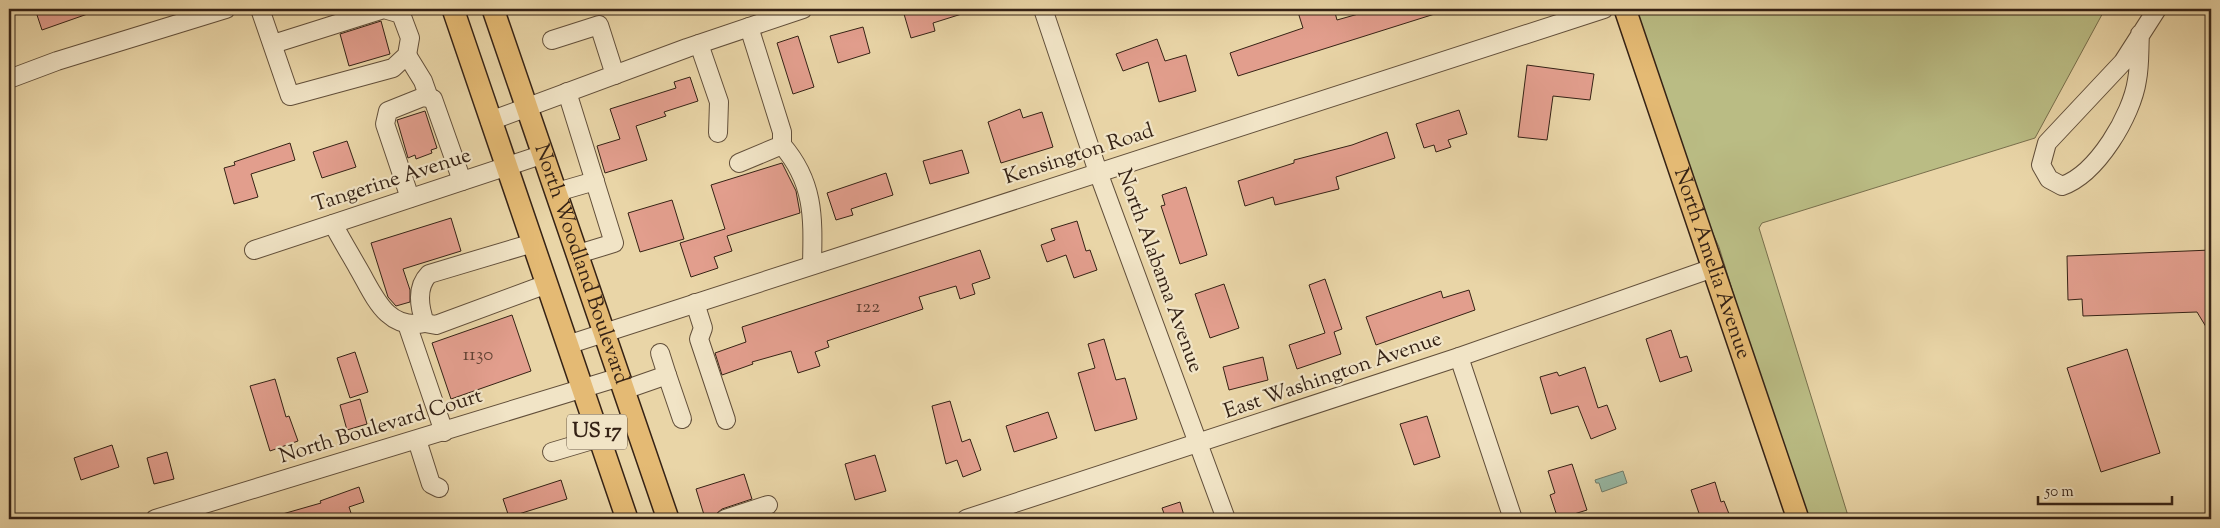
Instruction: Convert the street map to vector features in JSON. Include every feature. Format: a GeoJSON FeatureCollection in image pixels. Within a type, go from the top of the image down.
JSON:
{"type":"FeatureCollection","features":[{"type":"Feature","properties":{"kind":"main road","name":"North Woodland Boulevard"},"geometry":{"type":"LineString","coordinates":[[453,9],[626,519]]}},
{"type":"Feature","properties":{"kind":"main road","name":"North Woodland Boulevard"},"geometry":{"type":"LineString","coordinates":[[493,9],[668,519]]}},
{"type":"Feature","properties":{"kind":"main road","name":"North Amelia Avenue"},"geometry":{"type":"LineString","coordinates":[[1625,9],[1798,519]]}},
{"type":"Feature","properties":{"kind":"street"},"geometry":{"type":"LineString","coordinates":[[9,79],[57,61],[226,9]]}},
{"type":"Feature","properties":{"kind":"street"},"geometry":{"type":"LineString","coordinates":[[260,9],[290,96],[393,68],[407,55],[410,38],[401,14],[384,9],[273,44]]}},
{"type":"Feature","properties":{"kind":"street"},"geometry":{"type":"LineString","coordinates":[[490,121],[749,27],[781,12],[803,9]]}},
{"type":"Feature","properties":{"kind":"street","name":"North Alabama Avenue"},"geometry":{"type":"LineString","coordinates":[[1044,9],[1098,172],[1226,519]]}},
{"type":"Feature","properties":{"kind":"street","name":"Kensington Road"},"geometry":{"type":"LineString","coordinates":[[567,344],[1604,9]]}},
{"type":"Feature","properties":{"kind":"street"},"geometry":{"type":"LineString","coordinates":[[2140,34],[2137,81],[2120,128],[2093,165],[2075,181],[2062,186],[2049,179],[2041,165],[2048,142],[2123,62],[2140,34],[2157,9]]}},
{"type":"Feature","properties":{"kind":"street"},"geometry":{"type":"LineString","coordinates":[[552,40],[599,25],[615,75]]}},
{"type":"Feature","properties":{"kind":"street"},"geometry":{"type":"LineString","coordinates":[[749,27],[782,132],[782,145],[797,162],[806,185],[813,218],[812,266]]}},
{"type":"Feature","properties":{"kind":"street"},"geometry":{"type":"LineString","coordinates":[[699,44],[719,102],[718,133]]}},
{"type":"Feature","properties":{"kind":"street"},"geometry":{"type":"LineString","coordinates":[[407,55],[423,81],[429,98]]}},
{"type":"Feature","properties":{"kind":"street"},"geometry":{"type":"LineString","coordinates":[[567,92],[614,243],[578,254]]}},
{"type":"Feature","properties":{"kind":"street"},"geometry":{"type":"LineString","coordinates":[[410,198],[385,124],[388,111],[423,98],[433,99],[462,181]]}},
{"type":"Feature","properties":{"kind":"street"},"geometry":{"type":"LineString","coordinates":[[739,163],[782,145]]}},
{"type":"Feature","properties":{"kind":"street","name":"Tangerine Avenue"},"geometry":{"type":"LineString","coordinates":[[254,250],[544,154]]}},
{"type":"Feature","properties":{"kind":"street"},"geometry":{"type":"LineString","coordinates":[[557,192],[595,181]]}},
{"type":"Feature","properties":{"kind":"street"},"geometry":{"type":"LineString","coordinates":[[333,224],[373,298],[385,311],[400,322],[407,324],[425,323],[436,325],[547,284]]}},
{"type":"Feature","properties":{"kind":"street"},"geometry":{"type":"LineString","coordinates":[[425,323],[420,308],[420,296],[423,280],[429,274],[533,243]]}},
{"type":"Feature","properties":{"kind":"street","name":"East Washington Avenue"},"geometry":{"type":"LineString","coordinates":[[966,519],[1460,357],[1713,268]]}},
{"type":"Feature","properties":{"kind":"street"},"geometry":{"type":"LineString","coordinates":[[695,303],[703,328],[699,339],[726,420]]}},
{"type":"Feature","properties":{"kind":"street"},"geometry":{"type":"LineString","coordinates":[[407,324],[444,432]]}},
{"type":"Feature","properties":{"kind":"street"},"geometry":{"type":"LineString","coordinates":[[660,353],[682,419]]}},
{"type":"Feature","properties":{"kind":"street"},"geometry":{"type":"LineString","coordinates":[[1460,357],[1513,519]]}},
{"type":"Feature","properties":{"kind":"street","name":"North Boulevard Court"},"geometry":{"type":"LineString","coordinates":[[155,519],[583,390],[667,375]]}},
{"type":"Feature","properties":{"kind":"street"},"geometry":{"type":"LineString","coordinates":[[552,452],[599,438]]}},
{"type":"Feature","properties":{"kind":"street"},"geometry":{"type":"LineString","coordinates":[[417,440],[431,484],[438,488]]}},
{"type":"Feature","properties":{"kind":"street"},"geometry":{"type":"LineString","coordinates":[[725,519],[768,505]]}},
{"type":"Feature","properties":{"kind":"green space"},"geometry":{"type":"Polygon","coordinates":[[[1635,9],[2105,9],[2035,138],[1762,223],[1759,228],[1849,519],[1807,519],[1760,380],[1719,247],[1703,212],[1635,9]]]}},
{"type":"Feature","properties":{"kind":"shaded area"},"geometry":{"type":"Polygon","coordinates":[[[1623,471],[1627,483],[1602,492],[1599,483],[1596,483],[1595,480],[1623,471]]]}},
{"type":"Feature","properties":{"kind":"building"},"geometry":{"type":"Polygon","coordinates":[[[35,9],[95,9],[96,11],[42,30],[35,9]]]}},
{"type":"Feature","properties":{"kind":"building"},"geometry":{"type":"Polygon","coordinates":[[[924,9],[967,9],[968,12],[933,23],[935,31],[911,38],[904,14],[924,9]]]}},
{"type":"Feature","properties":{"kind":"building"},"geometry":{"type":"Polygon","coordinates":[[[1297,9],[1334,9],[1337,20],[1376,9],[1440,9],[1441,12],[1238,76],[1230,53],[1303,28],[1297,9]]]}},
{"type":"Feature","properties":{"kind":"building"},"geometry":{"type":"Polygon","coordinates":[[[381,21],[390,54],[349,66],[340,34],[381,21]]]}},
{"type":"Feature","properties":{"kind":"building"},"geometry":{"type":"Polygon","coordinates":[[[863,27],[870,53],[838,63],[830,36],[863,27]]]}},
{"type":"Feature","properties":{"kind":"building"},"geometry":{"type":"Polygon","coordinates":[[[798,36],[814,87],[793,94],[777,43],[798,36]]]}},
{"type":"Feature","properties":{"kind":"building"},"geometry":{"type":"Polygon","coordinates":[[[1157,39],[1165,61],[1186,55],[1196,91],[1159,102],[1148,62],[1123,71],[1116,54],[1157,39]]]}},
{"type":"Feature","properties":{"kind":"building"},"geometry":{"type":"Polygon","coordinates":[[[1527,65],[1594,74],[1590,100],[1553,96],[1547,140],[1518,137],[1527,65]]]}},
{"type":"Feature","properties":{"kind":"building"},"geometry":{"type":"Polygon","coordinates":[[[690,77],[698,101],[664,112],[666,116],[636,126],[647,160],[605,173],[597,146],[620,139],[610,109],[676,88],[674,82],[690,77]]]}},
{"type":"Feature","properties":{"kind":"building"},"geometry":{"type":"Polygon","coordinates":[[[1020,109],[1023,118],[1042,112],[1053,147],[1001,163],[988,122],[1020,109]]]}},
{"type":"Feature","properties":{"kind":"building"},"geometry":{"type":"Polygon","coordinates":[[[1459,110],[1467,134],[1448,140],[1451,147],[1436,152],[1434,145],[1424,148],[1416,124],[1459,110]]]}},
{"type":"Feature","properties":{"kind":"building"},"geometry":{"type":"Polygon","coordinates":[[[425,111],[437,148],[431,150],[432,153],[416,159],[415,155],[408,158],[397,120],[425,111]]]}},
{"type":"Feature","properties":{"kind":"building"},"geometry":{"type":"Polygon","coordinates":[[[1387,132],[1395,158],[1336,177],[1339,189],[1275,205],[1273,197],[1245,206],[1238,181],[1294,163],[1294,160],[1352,145],[1387,132]]]}},
{"type":"Feature","properties":{"kind":"building"},"geometry":{"type":"Polygon","coordinates":[[[347,141],[356,167],[322,178],[313,152],[347,141]]]}},
{"type":"Feature","properties":{"kind":"building"},"geometry":{"type":"Polygon","coordinates":[[[290,143],[295,160],[251,174],[258,197],[234,204],[224,168],[235,165],[234,162],[290,143]]]}},
{"type":"Feature","properties":{"kind":"building"},"geometry":{"type":"Polygon","coordinates":[[[962,150],[969,173],[930,184],[923,161],[962,150]]]}},
{"type":"Feature","properties":{"kind":"building"},"geometry":{"type":"Polygon","coordinates":[[[782,163],[796,191],[800,213],[727,236],[732,251],[714,257],[718,268],[691,277],[680,243],[725,229],[711,185],[782,163]]]}},
{"type":"Feature","properties":{"kind":"building"},"geometry":{"type":"Polygon","coordinates":[[[886,173],[893,195],[851,209],[853,215],[836,220],[827,193],[886,173]]]}},
{"type":"Feature","properties":{"kind":"building"},"geometry":{"type":"Polygon","coordinates":[[[1186,187],[1207,255],[1180,264],[1161,206],[1165,205],[1162,195],[1186,187]]]}},
{"type":"Feature","properties":{"kind":"building"},"geometry":{"type":"Polygon","coordinates":[[[672,200],[684,239],[640,252],[628,213],[672,200]]]}},
{"type":"Feature","properties":{"kind":"building"},"geometry":{"type":"Polygon","coordinates":[[[451,218],[461,251],[403,269],[410,290],[410,302],[396,306],[388,297],[371,243],[451,218]]]}},
{"type":"Feature","properties":{"kind":"building"},"geometry":{"type":"Polygon","coordinates":[[[1077,221],[1086,251],[1090,250],[1097,270],[1074,278],[1066,255],[1047,262],[1041,245],[1055,240],[1051,229],[1077,221]]]}},
{"type":"Feature","properties":{"kind":"building"},"geometry":{"type":"Polygon","coordinates":[[[980,250],[990,278],[972,284],[975,294],[960,299],[956,286],[919,297],[923,309],[827,341],[829,347],[815,352],[820,366],[798,373],[791,351],[752,362],[753,364],[722,375],[715,353],[746,342],[742,327],[980,250]]]}},
{"type":"Feature","properties":{"kind":"building"},"geometry":{"type":"Polygon","coordinates":[[[2211,250],[2211,335],[2197,312],[2083,316],[2082,299],[2068,300],[2067,256],[2211,250]]]}},
{"type":"Feature","properties":{"kind":"building"},"geometry":{"type":"Polygon","coordinates":[[[1325,279],[1342,329],[1334,332],[1341,354],[1297,369],[1289,345],[1325,333],[1309,285],[1325,279]]]}},
{"type":"Feature","properties":{"kind":"building"},"geometry":{"type":"Polygon","coordinates":[[[1224,284],[1239,328],[1210,338],[1195,294],[1224,284]]]}},
{"type":"Feature","properties":{"kind":"building"},"geometry":{"type":"Polygon","coordinates":[[[1469,290],[1475,310],[1376,345],[1366,317],[1441,291],[1443,298],[1469,290]]]}},
{"type":"Feature","properties":{"kind":"building"},"geometry":{"type":"Polygon","coordinates":[[[512,315],[531,371],[451,399],[432,343],[512,315]]]}},
{"type":"Feature","properties":{"kind":"building"},"geometry":{"type":"Polygon","coordinates":[[[1671,330],[1680,358],[1687,356],[1692,371],[1660,382],[1646,339],[1671,330]]]}},
{"type":"Feature","properties":{"kind":"building"},"geometry":{"type":"Polygon","coordinates":[[[1104,339],[1116,380],[1125,378],[1137,419],[1095,431],[1078,373],[1095,368],[1088,344],[1104,339]]]}},
{"type":"Feature","properties":{"kind":"building"},"geometry":{"type":"Polygon","coordinates":[[[2127,349],[2160,453],[2101,472],[2067,368],[2127,349]]]}},
{"type":"Feature","properties":{"kind":"building"},"geometry":{"type":"Polygon","coordinates":[[[355,352],[368,392],[350,398],[337,358],[355,352]]]}},
{"type":"Feature","properties":{"kind":"building"},"geometry":{"type":"Polygon","coordinates":[[[1263,357],[1268,380],[1229,390],[1223,367],[1263,357]]]}},
{"type":"Feature","properties":{"kind":"building"},"geometry":{"type":"Polygon","coordinates":[[[1585,367],[1598,408],[1607,405],[1616,429],[1591,439],[1578,406],[1551,414],[1540,377],[1557,372],[1559,376],[1585,367]]]}},
{"type":"Feature","properties":{"kind":"building"},"geometry":{"type":"Polygon","coordinates":[[[275,379],[286,417],[289,416],[298,441],[270,451],[250,386],[275,379]]]}},
{"type":"Feature","properties":{"kind":"building"},"geometry":{"type":"Polygon","coordinates":[[[360,399],[367,424],[347,430],[340,405],[360,399]]]}},
{"type":"Feature","properties":{"kind":"building"},"geometry":{"type":"Polygon","coordinates":[[[950,401],[962,442],[970,439],[981,470],[963,477],[957,460],[946,464],[932,406],[950,401]]]}},
{"type":"Feature","properties":{"kind":"building"},"geometry":{"type":"Polygon","coordinates":[[[1048,412],[1057,438],[1014,452],[1006,426],[1048,412]]]}},
{"type":"Feature","properties":{"kind":"building"},"geometry":{"type":"Polygon","coordinates":[[[1427,416],[1440,457],[1414,465],[1400,424],[1427,416]]]}},
{"type":"Feature","properties":{"kind":"building"},"geometry":{"type":"Polygon","coordinates":[[[112,445],[119,467],[81,480],[74,458],[112,445]]]}},
{"type":"Feature","properties":{"kind":"building"},"geometry":{"type":"Polygon","coordinates":[[[167,452],[174,479],[154,484],[147,458],[167,452]]]}},
{"type":"Feature","properties":{"kind":"building"},"geometry":{"type":"Polygon","coordinates":[[[875,455],[886,491],[855,500],[845,464],[875,455]]]}},
{"type":"Feature","properties":{"kind":"building"},"geometry":{"type":"Polygon","coordinates":[[[1572,464],[1587,510],[1558,519],[1550,495],[1555,493],[1548,471],[1572,464]]]}},
{"type":"Feature","properties":{"kind":"building"},"geometry":{"type":"Polygon","coordinates":[[[744,474],[752,499],[722,509],[716,514],[705,518],[696,489],[744,474]]]}},
{"type":"Feature","properties":{"kind":"building"},"geometry":{"type":"Polygon","coordinates":[[[561,480],[567,499],[509,517],[503,499],[561,480]]]}},
{"type":"Feature","properties":{"kind":"building"},"geometry":{"type":"Polygon","coordinates":[[[1715,482],[1721,502],[1724,501],[1731,519],[1701,519],[1691,490],[1715,482]]]}},
{"type":"Feature","properties":{"kind":"building"},"geometry":{"type":"Polygon","coordinates":[[[359,487],[364,502],[349,507],[353,519],[279,519],[279,515],[321,503],[320,501],[359,487]]]}},
{"type":"Feature","properties":{"kind":"building"},"geometry":{"type":"Polygon","coordinates":[[[1180,502],[1185,519],[1166,519],[1162,508],[1180,502]]]}}]}
